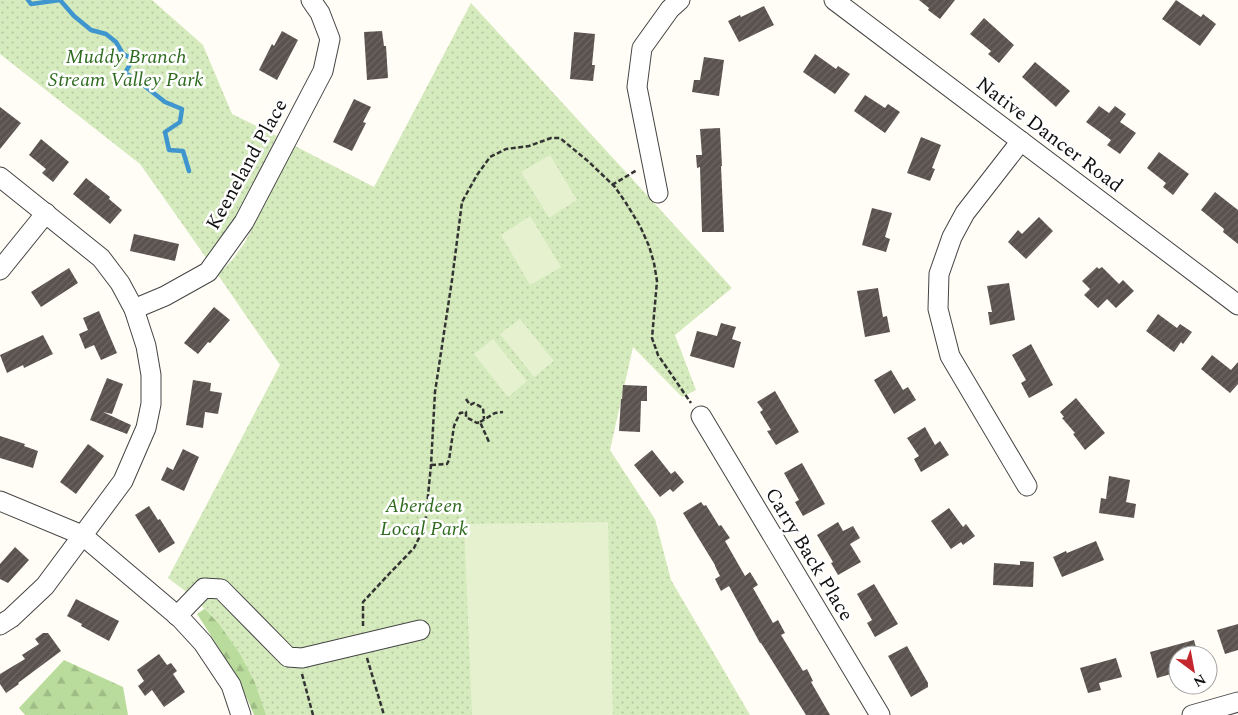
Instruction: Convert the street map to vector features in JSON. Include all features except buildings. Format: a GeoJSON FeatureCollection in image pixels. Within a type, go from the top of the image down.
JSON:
{"type":"FeatureCollection","features":[{"type":"Feature","properties":{"kind":"street","name":"Keeneland Place"},"geometry":{"type":"LineString","coordinates":[[134,309],[165,296],[208,272],[244,222],[323,71],[330,39],[320,13],[311,0]]}},
{"type":"Feature","properties":{"kind":"street"},"geometry":{"type":"LineString","coordinates":[[658,193],[637,87],[642,48],[670,9],[680,0]]}},
{"type":"Feature","properties":{"kind":"street","name":"Native Dancer Road"},"geometry":{"type":"LineString","coordinates":[[834,0],[1238,305]]}},
{"type":"Feature","properties":{"kind":"street"},"geometry":{"type":"LineString","coordinates":[[1021,141],[965,213],[952,237],[939,274],[938,309],[950,356],[1027,486]]}},
{"type":"Feature","properties":{"kind":"street"},"geometry":{"type":"LineString","coordinates":[[0,177],[101,258],[120,283],[134,309],[146,346],[151,404],[146,428],[123,481],[44,586],[11,618],[0,625]]}},
{"type":"Feature","properties":{"kind":"street"},"geometry":{"type":"LineString","coordinates":[[0,270],[46,213]]}},
{"type":"Feature","properties":{"kind":"street","name":"Carry Back Place"},"geometry":{"type":"LineString","coordinates":[[701,416],[880,715]]}},
{"type":"Feature","properties":{"kind":"street"},"geometry":{"type":"LineString","coordinates":[[0,500],[82,535],[177,616],[203,643],[231,685],[241,715]]}},
{"type":"Feature","properties":{"kind":"street"},"geometry":{"type":"LineString","coordinates":[[177,616],[204,588],[221,589],[288,658],[302,658],[420,630]]}},
{"type":"Feature","properties":{"kind":"street"},"geometry":{"type":"LineString","coordinates":[[1192,715],[1238,702]]}},
{"type":"Feature","properties":{"kind":"path"},"geometry":{"type":"LineString","coordinates":[[384,715],[363,643],[363,602],[414,548],[425,526],[435,392],[462,202],[477,175],[490,157],[506,149],[529,146],[551,138],[560,138],[589,162],[612,185],[640,226],[654,263],[657,281],[652,338],[658,354],[701,416]]}},
{"type":"Feature","properties":{"kind":"path"},"geometry":{"type":"LineString","coordinates":[[612,185],[636,171],[652,166]]}},
{"type":"Feature","properties":{"kind":"path"},"geometry":{"type":"LineString","coordinates":[[466,399],[470,405]]}},
{"type":"Feature","properties":{"kind":"path"},"geometry":{"type":"LineString","coordinates":[[484,420],[483,408],[474,403],[466,408],[466,417],[477,424],[484,420],[495,413],[503,412]]}},
{"type":"Feature","properties":{"kind":"path"},"geometry":{"type":"LineString","coordinates":[[431,465],[447,464],[456,420],[460,413],[466,412]]}},
{"type":"Feature","properties":{"kind":"path"},"geometry":{"type":"LineString","coordinates":[[480,422],[489,442]]}},
{"type":"Feature","properties":{"kind":"path"},"geometry":{"type":"LineString","coordinates":[[297,658],[314,715]]}},
{"type":"Feature","properties":{"kind":"green space","name":"Muddy Branch Stream Valley Park"},"geometry":{"type":"Polygon","coordinates":[[[0,0],[152,0],[203,45],[232,114],[277,136],[225,237],[207,259],[140,164],[0,54],[0,0]]]}},
{"type":"Feature","properties":{"kind":"green space","name":"Aberdeen Local Park"},"geometry":{"type":"Polygon","coordinates":[[[471,3],[732,288],[675,335],[696,390],[682,397],[633,347],[610,450],[655,519],[671,580],[750,715],[266,715],[255,683],[240,654],[219,624],[193,597],[168,578],[280,365],[218,275],[245,242],[295,146],[374,187],[471,3]]]}},
{"type":"Feature","properties":{"kind":"green space"},"geometry":{"type":"Polygon","coordinates":[[[550,155],[577,200],[549,218],[521,172],[550,155]]]}},
{"type":"Feature","properties":{"kind":"green space"},"geometry":{"type":"Polygon","coordinates":[[[530,216],[561,267],[530,285],[501,235],[530,216]]]}},
{"type":"Feature","properties":{"kind":"green space"},"geometry":{"type":"Polygon","coordinates":[[[520,319],[554,361],[534,377],[500,334],[520,319]]]}},
{"type":"Feature","properties":{"kind":"green space"},"geometry":{"type":"Polygon","coordinates":[[[493,339],[527,381],[508,397],[474,354],[493,339]]]}},
{"type":"Feature","properties":{"kind":"green space"},"geometry":{"type":"Polygon","coordinates":[[[608,522],[613,715],[472,715],[464,524],[608,522]]]}},
{"type":"Feature","properties":{"kind":"green space"},"geometry":{"type":"Polygon","coordinates":[[[216,601],[422,715],[254,715],[236,676],[197,614],[216,601]]]}},
{"type":"Feature","properties":{"kind":"green space"},"geometry":{"type":"Polygon","coordinates":[[[64,660],[123,687],[128,715],[25,715],[19,708],[64,660]]]}},
{"type":"Feature","properties":{"kind":"waterway"},"geometry":{"type":"LineString","coordinates":[[28,0],[31,4],[60,0],[74,16],[91,30],[106,34],[116,42],[123,54],[133,59],[125,73],[165,102],[182,109],[180,122],[165,132],[169,150],[183,151],[189,171]]}}]}
